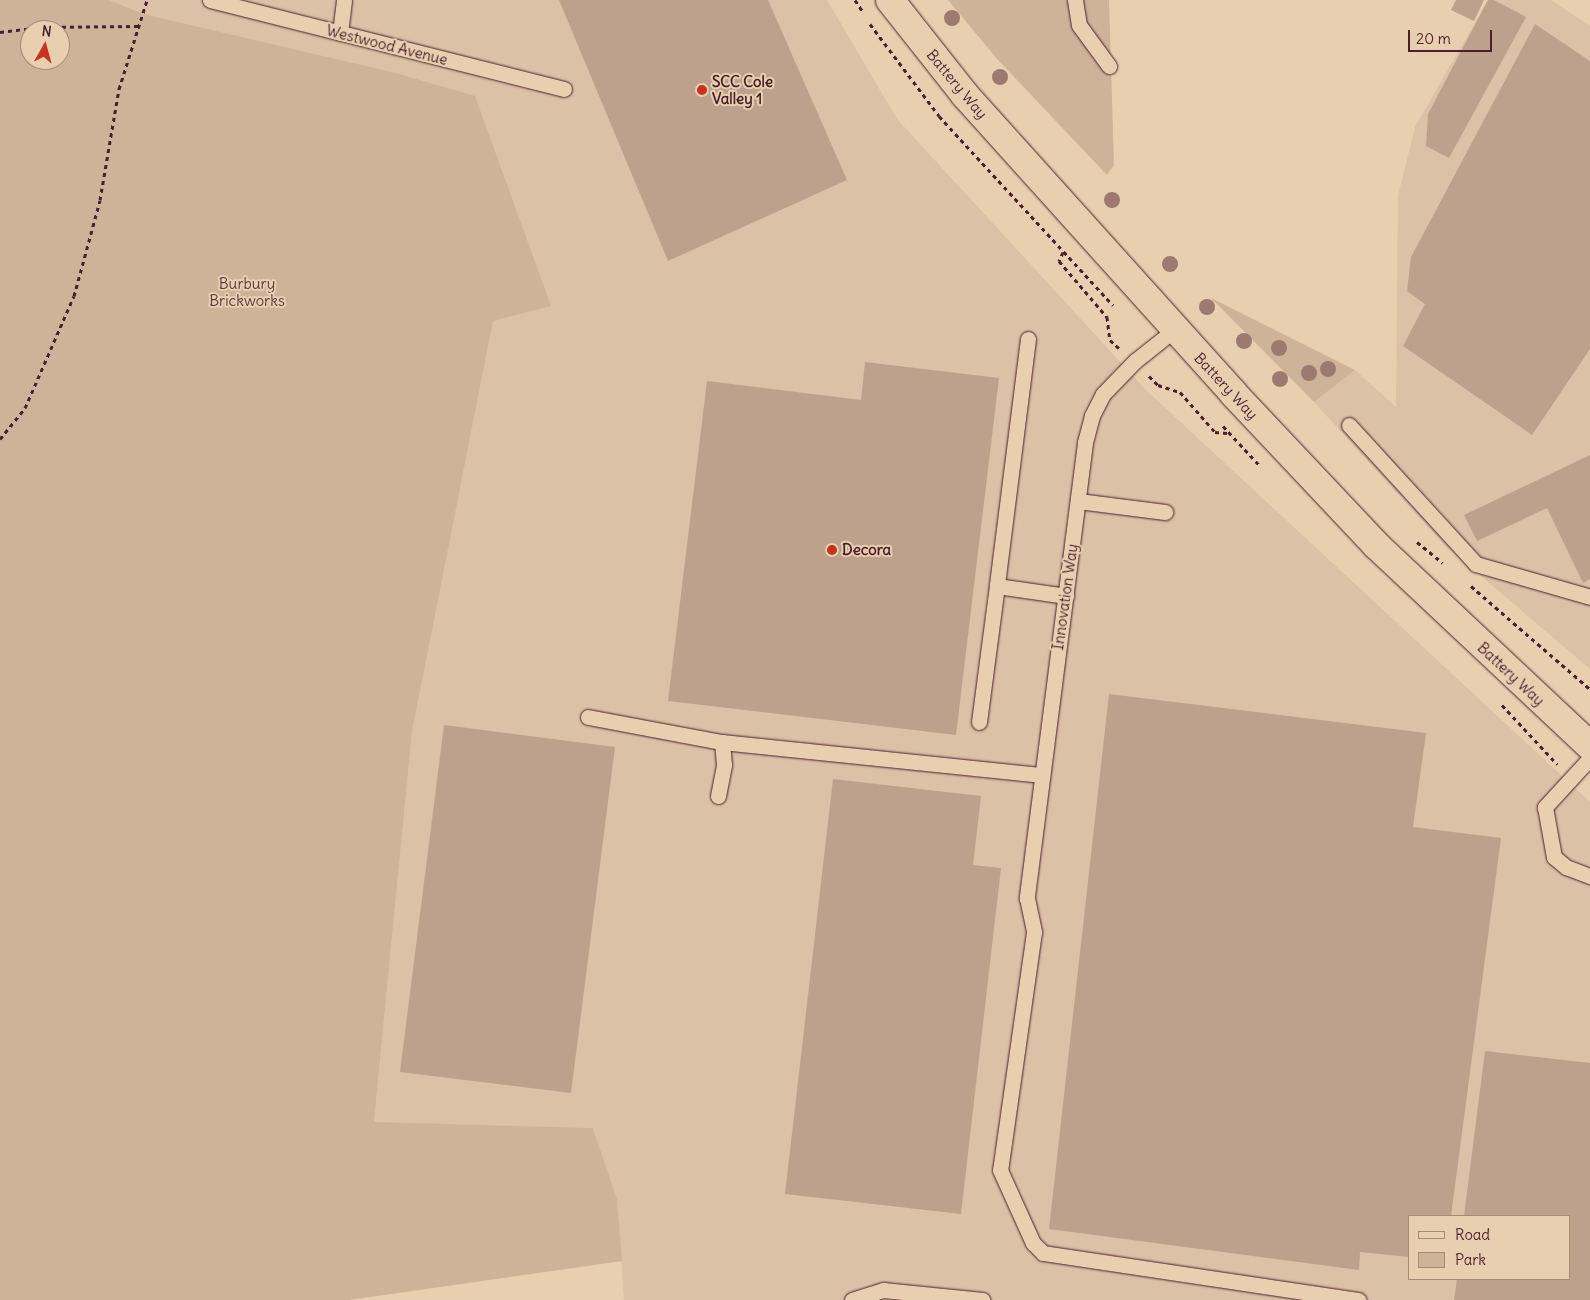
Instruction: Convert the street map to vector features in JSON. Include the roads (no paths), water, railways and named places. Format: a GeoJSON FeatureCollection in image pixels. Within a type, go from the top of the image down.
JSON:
{"type":"FeatureCollection","features":[{"type":"Feature","properties":{"kind":"street","name":"Battery Way"},"geometry":{"type":"LineString","coordinates":[[890,0],[965,95],[1174,330],[1376,544],[1590,746]]}},
{"type":"Feature","properties":{"kind":"lane","name":"Westwood Avenue"},"geometry":{"type":"LineString","coordinates":[[210,0],[564,89]]}},
{"type":"Feature","properties":{"kind":"lane"},"geometry":{"type":"LineString","coordinates":[[340,33],[344,0]]}},
{"type":"Feature","properties":{"kind":"lane"},"geometry":{"type":"LineString","coordinates":[[1074,0],[1079,26],[1109,66]]}},
{"type":"Feature","properties":{"kind":"lane","name":"Innovation Way"},"geometry":{"type":"LineString","coordinates":[[1174,330],[1135,361],[1103,394],[1092,416],[1078,501],[1042,775],[1027,898],[1034,932],[1000,1170],[1033,1243],[1043,1253],[1359,1300]]}},
{"type":"Feature","properties":{"kind":"lane"},"geometry":{"type":"LineString","coordinates":[[979,722],[1028,339]]}},
{"type":"Feature","properties":{"kind":"lane"},"geometry":{"type":"LineString","coordinates":[[1349,425],[1476,564],[1590,597]]}},
{"type":"Feature","properties":{"kind":"lane"},"geometry":{"type":"LineString","coordinates":[[1078,501],[1165,512]]}},
{"type":"Feature","properties":{"kind":"lane"},"geometry":{"type":"LineString","coordinates":[[997,586],[1066,596]]}},
{"type":"Feature","properties":{"kind":"lane"},"geometry":{"type":"LineString","coordinates":[[588,717],[722,742],[1042,775]]}},
{"type":"Feature","properties":{"kind":"lane"},"geometry":{"type":"LineString","coordinates":[[718,796],[724,765],[722,742]]}},
{"type":"Feature","properties":{"kind":"lane"},"geometry":{"type":"LineString","coordinates":[[1590,758],[1545,807],[1554,857],[1566,867],[1590,876]]}},
{"type":"Feature","properties":{"kind":"lane"},"geometry":{"type":"LineString","coordinates":[[852,1300],[883,1290],[982,1300]]}},
{"type":"Feature","properties":{"kind":"place","name":"SCC Cole Valley 1"},"geometry":{"type":"Point","coordinates":[702,90]}},
{"type":"Feature","properties":{"kind":"place","name":"Decora"},"geometry":{"type":"Point","coordinates":[832,550]}},
{"type":"Feature","properties":{"kind":"park label","name":"Burbury Brickworks"},"geometry":{"type":"Point","coordinates":[247,292]}}]}
